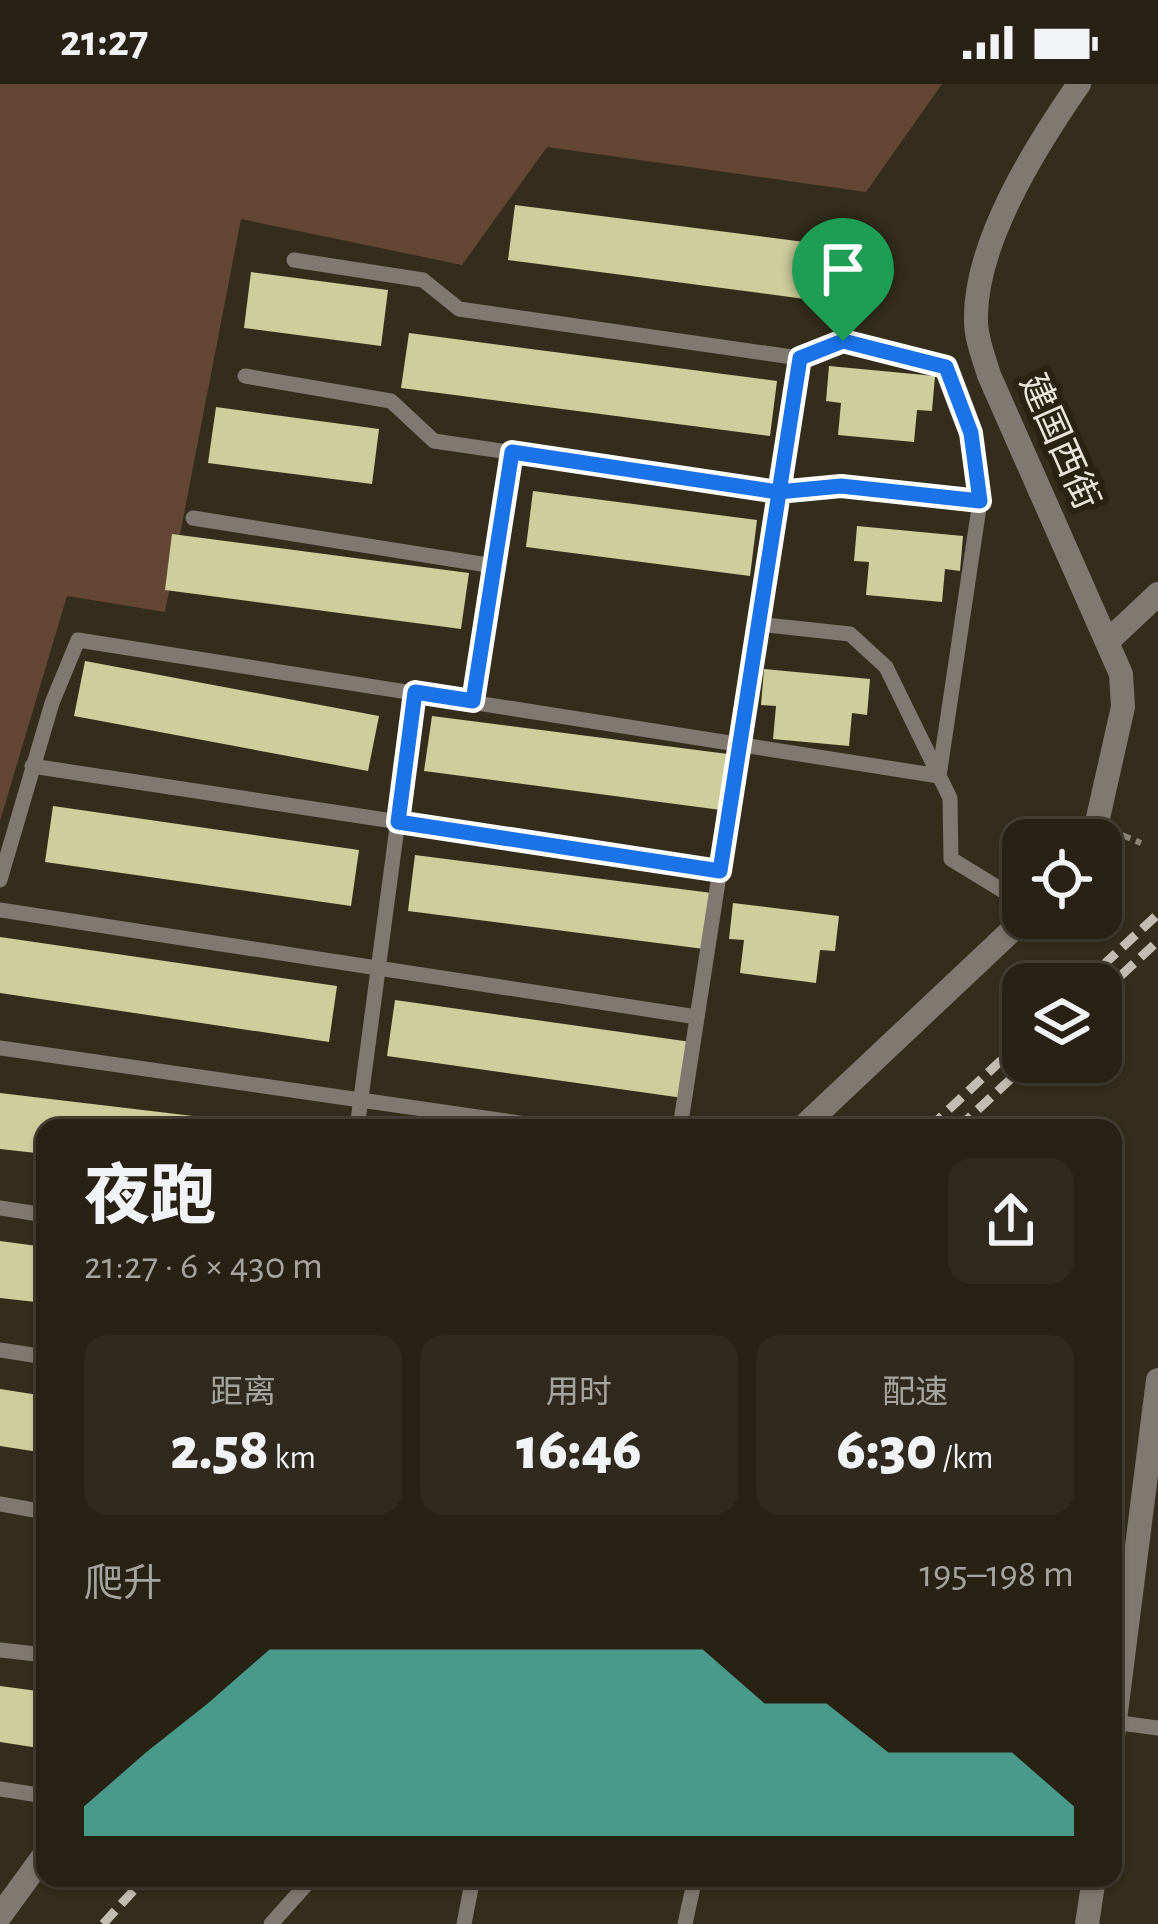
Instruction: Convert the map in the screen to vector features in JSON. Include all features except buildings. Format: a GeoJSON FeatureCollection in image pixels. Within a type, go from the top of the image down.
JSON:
{"type":"FeatureCollection","features":[{"type":"Feature","properties":{"kind":"street","name":"建国西街"},"geometry":{"type":"LineString","coordinates":[[1078,84],[1005,208],[979,281],[976,323],[989,375],[1121,674],[1124,707],[1098,819]]}},
{"type":"Feature","properties":{"kind":"street"},"geometry":{"type":"LineString","coordinates":[[1108,641],[1158,594]]}},
{"type":"Feature","properties":{"kind":"street"},"geometry":{"type":"LineString","coordinates":[[812,1119],[1003,939]]}},
{"type":"Feature","properties":{"kind":"street"},"geometry":{"type":"LineString","coordinates":[[1122,1664],[1158,1380]]}},
{"type":"Feature","properties":{"kind":"street"},"geometry":{"type":"LineString","coordinates":[[0,1916],[36,1866]]}},
{"type":"Feature","properties":{"kind":"street"},"geometry":{"type":"LineString","coordinates":[[1087,1924],[1093,1887]]}},
{"type":"Feature","properties":{"kind":"lane"},"geometry":{"type":"LineString","coordinates":[[294,260],[424,280],[458,309],[800,358],[843,341],[946,367],[971,433],[980,501],[939,776]]}},
{"type":"Feature","properties":{"kind":"lane"},"geometry":{"type":"LineString","coordinates":[[681,1119],[800,358]]}},
{"type":"Feature","properties":{"kind":"lane"},"geometry":{"type":"LineString","coordinates":[[245,376],[391,400],[434,441],[778,492],[841,486],[980,501]]}},
{"type":"Feature","properties":{"kind":"lane"},"geometry":{"type":"LineString","coordinates":[[473,701],[512,452]]}},
{"type":"Feature","properties":{"kind":"lane"},"geometry":{"type":"LineString","coordinates":[[193,518],[494,566]]}},
{"type":"Feature","properties":{"kind":"lane"},"geometry":{"type":"LineString","coordinates":[[758,624],[850,634],[886,667],[950,797],[951,859],[1002,890]]}},
{"type":"Feature","properties":{"kind":"lane"},"geometry":{"type":"LineString","coordinates":[[0,880],[52,703],[78,640],[939,776]]}},
{"type":"Feature","properties":{"kind":"lane"},"geometry":{"type":"LineString","coordinates":[[358,1119],[415,692]]}},
{"type":"Feature","properties":{"kind":"lane"},"geometry":{"type":"LineString","coordinates":[[32,766],[720,871]]}},
{"type":"Feature","properties":{"kind":"lane"},"geometry":{"type":"LineString","coordinates":[[0,910],[698,1017]]}},
{"type":"Feature","properties":{"kind":"lane"},"geometry":{"type":"LineString","coordinates":[[0,1048],[494,1119]]}},
{"type":"Feature","properties":{"kind":"lane"},"geometry":{"type":"LineString","coordinates":[[0,1208],[36,1214]]}},
{"type":"Feature","properties":{"kind":"lane"},"geometry":{"type":"LineString","coordinates":[[0,1350],[36,1356]]}},
{"type":"Feature","properties":{"kind":"lane"},"geometry":{"type":"LineString","coordinates":[[0,1504],[36,1510]]}},
{"type":"Feature","properties":{"kind":"lane"},"geometry":{"type":"LineString","coordinates":[[0,1650],[36,1654]]}},
{"type":"Feature","properties":{"kind":"lane"},"geometry":{"type":"LineString","coordinates":[[1122,1727],[1158,1728]]}},
{"type":"Feature","properties":{"kind":"lane"},"geometry":{"type":"LineString","coordinates":[[0,1789],[36,1795]]}},
{"type":"Feature","properties":{"kind":"lane"},"geometry":{"type":"LineString","coordinates":[[271,1924],[305,1887]]}},
{"type":"Feature","properties":{"kind":"lane"},"geometry":{"type":"LineString","coordinates":[[464,1924],[471,1887]]}},
{"type":"Feature","properties":{"kind":"lane"},"geometry":{"type":"LineString","coordinates":[[685,1924],[693,1887]]}},
{"type":"Feature","properties":{"kind":"shaded area"},"geometry":{"type":"Polygon","coordinates":[[[0,84],[942,84],[866,192],[547,147],[462,265],[241,219],[165,612],[67,596],[0,821],[0,84]]]}},
{"type":"Feature","properties":{"kind":"railway"},"geometry":{"type":"LineString","coordinates":[[1106,963],[1158,914]]}},
{"type":"Feature","properties":{"kind":"railway"},"geometry":{"type":"LineString","coordinates":[[1122,974],[1158,941]]}},
{"type":"Feature","properties":{"kind":"railway"},"geometry":{"type":"LineString","coordinates":[[939,1119],[1002,1060]]}},
{"type":"Feature","properties":{"kind":"railway"},"geometry":{"type":"LineString","coordinates":[[968,1119],[1006,1083]]}},
{"type":"Feature","properties":{"kind":"railway"},"geometry":{"type":"LineString","coordinates":[[103,1924],[137,1887]]}},
{"type":"Feature","properties":{"kind":"route"},"geometry":{"type":"LineString","coordinates":[[843,341],[800,358],[778,492],[720,871],[398,822],[415,692],[473,701],[512,452],[778,492],[841,486],[980,501],[971,433],[946,367],[843,341]]}}]}
